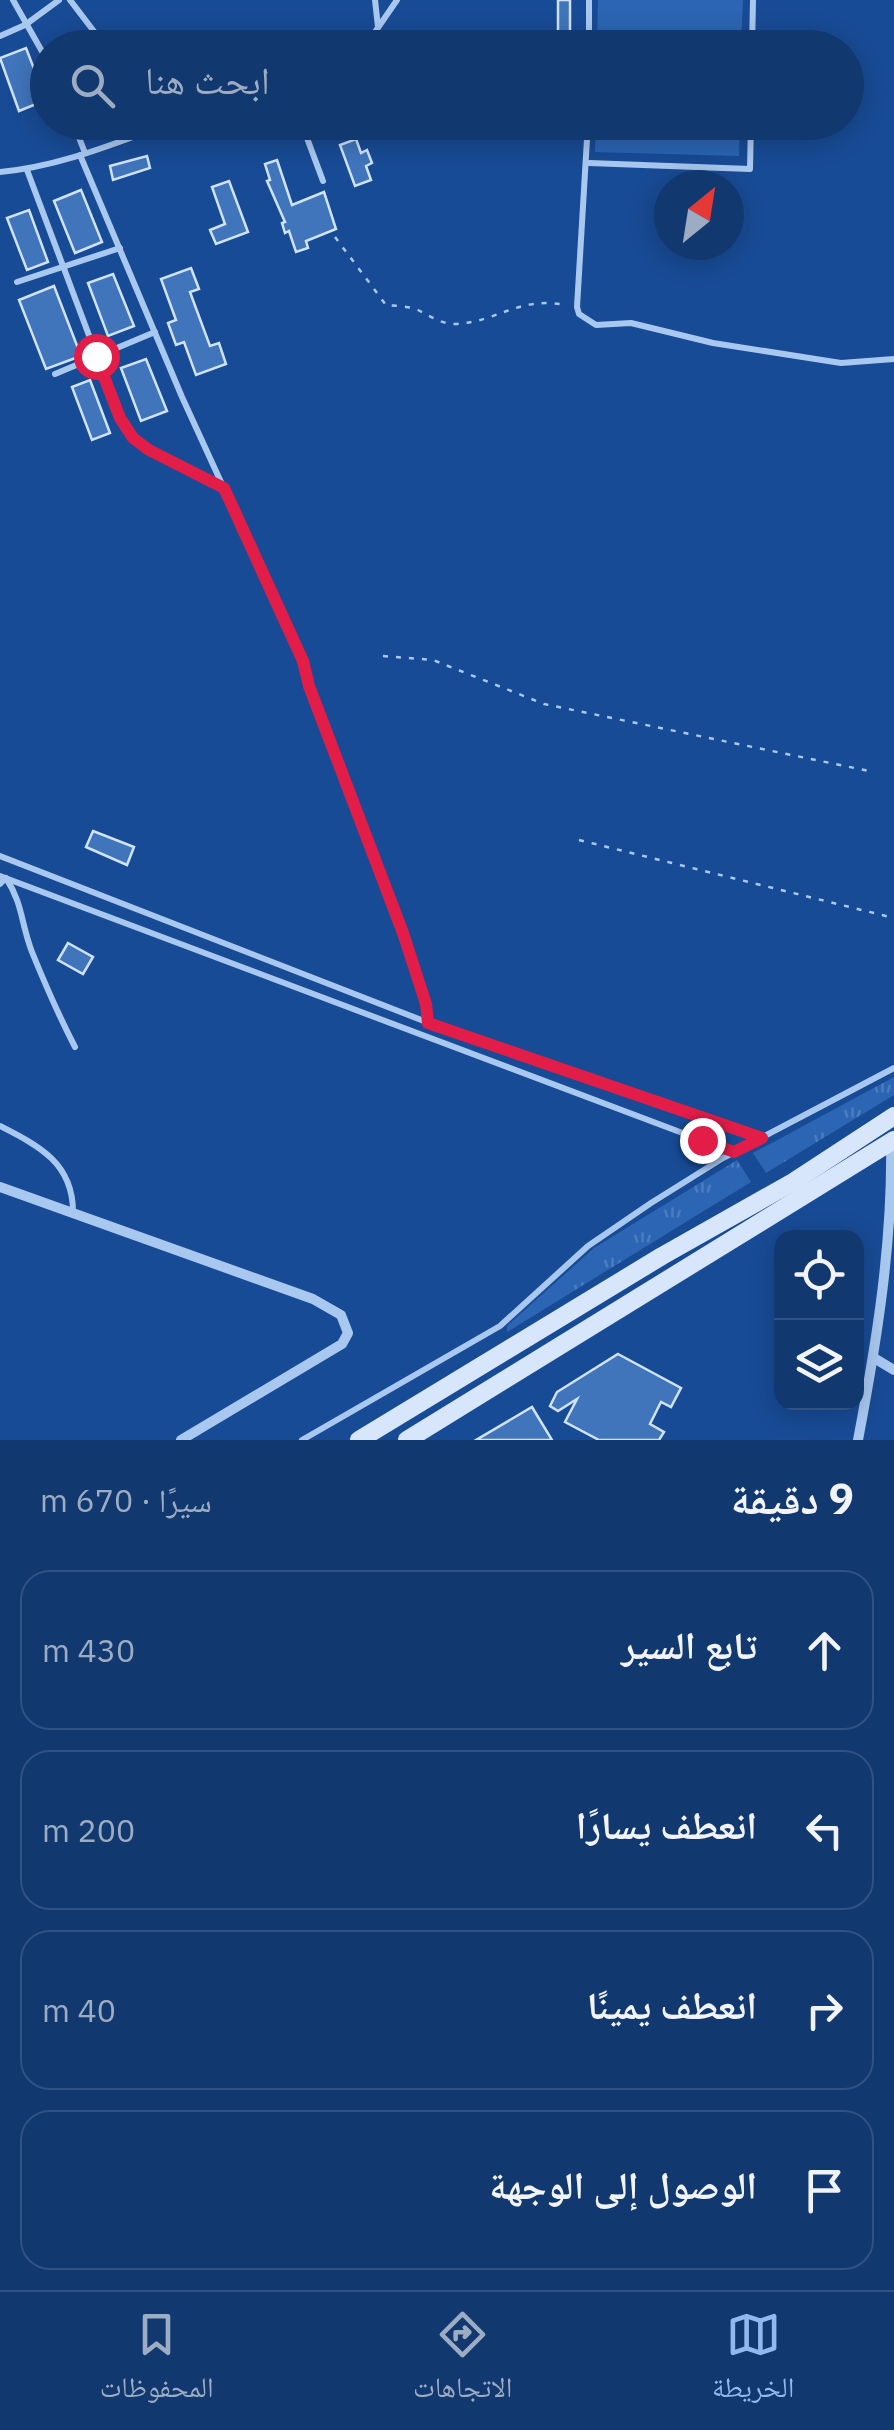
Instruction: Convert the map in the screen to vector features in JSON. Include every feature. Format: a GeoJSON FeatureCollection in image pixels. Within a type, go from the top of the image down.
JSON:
{"type":"FeatureCollection","features":[{"type":"Feature","properties":{"kind":"main road"},"geometry":{"type":"LineString","coordinates":[[359,1440],[662,1256],[794,1182],[892,1117]]}},
{"type":"Feature","properties":{"kind":"main road"},"geometry":{"type":"LineString","coordinates":[[408,1440],[893,1141]]}},
{"type":"Feature","properties":{"kind":"street"},"geometry":{"type":"LineString","coordinates":[[858,1440],[874,1358],[892,1208],[892,1117]]}},
{"type":"Feature","properties":{"kind":"street"},"geometry":{"type":"LineString","coordinates":[[0,1186],[323,1303],[347,1324],[346,1338],[330,1354],[181,1440]]}},
{"type":"Feature","properties":{"kind":"street"},"geometry":{"type":"LineString","coordinates":[[874,1358],[894,1370]]}},
{"type":"Feature","properties":{"kind":"lane"},"geometry":{"type":"LineString","coordinates":[[12,0],[30,34]]}},
{"type":"Feature","properties":{"kind":"lane"},"geometry":{"type":"LineString","coordinates":[[0,36],[59,0]]}},
{"type":"Feature","properties":{"kind":"lane"},"geometry":{"type":"LineString","coordinates":[[70,0],[93,30]]}},
{"type":"Feature","properties":{"kind":"lane"},"geometry":{"type":"LineString","coordinates":[[375,0],[378,27]]}},
{"type":"Feature","properties":{"kind":"lane"},"geometry":{"type":"LineString","coordinates":[[376,30],[397,0]]}},
{"type":"Feature","properties":{"kind":"lane"},"geometry":{"type":"LineString","coordinates":[[589,0],[589,30]]}},
{"type":"Feature","properties":{"kind":"lane"},"geometry":{"type":"LineString","coordinates":[[752,30],[753,0]]}},
{"type":"Feature","properties":{"kind":"lane"},"geometry":{"type":"LineString","coordinates":[[79,140],[154,332],[303,661],[403,933],[426,1004],[428,1023]]}},
{"type":"Feature","properties":{"kind":"lane"},"geometry":{"type":"LineString","coordinates":[[0,172],[27,170],[123,140]]}},
{"type":"Feature","properties":{"kind":"lane"},"geometry":{"type":"LineString","coordinates":[[308,140],[323,181]]}},
{"type":"Feature","properties":{"kind":"lane"},"geometry":{"type":"LineString","coordinates":[[588,140],[577,307],[580,314],[596,325],[631,323],[713,343],[841,363],[894,359]]}},
{"type":"Feature","properties":{"kind":"lane"},"geometry":{"type":"LineString","coordinates":[[588,162],[750,169],[751,140]]}},
{"type":"Feature","properties":{"kind":"lane"},"geometry":{"type":"LineString","coordinates":[[27,170],[120,418],[133,438],[149,450],[224,488]]}},
{"type":"Feature","properties":{"kind":"lane"},"geometry":{"type":"LineString","coordinates":[[16,282],[120,248]]}},
{"type":"Feature","properties":{"kind":"lane"},"geometry":{"type":"LineString","coordinates":[[55,374],[154,332]]}},
{"type":"Feature","properties":{"kind":"lane"},"geometry":{"type":"LineString","coordinates":[[0,856],[428,1023],[762,1138]]}},
{"type":"Feature","properties":{"kind":"lane"},"geometry":{"type":"LineString","coordinates":[[2,879],[19,899],[23,926],[34,956],[74,1047]]}},
{"type":"Feature","properties":{"kind":"lane"},"geometry":{"type":"LineString","coordinates":[[2,879],[734,1152]]}},
{"type":"Feature","properties":{"kind":"lane"},"geometry":{"type":"LineString","coordinates":[[302,1440],[500,1326],[588,1246],[734,1152],[894,1068]]}},
{"type":"Feature","properties":{"kind":"lane"},"geometry":{"type":"LineString","coordinates":[[0,1126],[36,1145],[60,1168],[73,1189],[73,1212]]}},
{"type":"Feature","properties":{"kind":"path"},"geometry":{"type":"LineString","coordinates":[[336,237],[386,305],[415,308],[430,318],[452,324],[496,316],[537,302],[577,307]]}},
{"type":"Feature","properties":{"kind":"path"},"geometry":{"type":"LineString","coordinates":[[383,656],[433,660],[544,704],[874,772]]}},
{"type":"Feature","properties":{"kind":"path"},"geometry":{"type":"LineString","coordinates":[[579,840],[894,918]]}},
{"type":"Feature","properties":{"kind":"green space"},"geometry":{"type":"Polygon","coordinates":[[[598,0],[743,0],[742,30],[597,30],[598,0]]]}},
{"type":"Feature","properties":{"kind":"green space"},"geometry":{"type":"Polygon","coordinates":[[[595,140],[739,140],[739,156],[595,152],[595,140]]]}},
{"type":"Feature","properties":{"kind":"green space"},"geometry":{"type":"Polygon","coordinates":[[[894,1077],[894,1095],[766,1173],[753,1153],[894,1077]]]}},
{"type":"Feature","properties":{"kind":"green space"},"geometry":{"type":"Polygon","coordinates":[[[737,1160],[751,1182],[507,1332],[507,1326],[594,1248],[737,1160]]]}},
{"type":"Feature","properties":{"kind":"building"},"geometry":{"type":"Polygon","coordinates":[[[558,0],[570,0],[570,30],[558,30],[558,0]]]}},
{"type":"Feature","properties":{"kind":"building"},"geometry":{"type":"Polygon","coordinates":[[[26,48],[30,58],[30,107],[19,111],[0,58],[26,48]]]}},
{"type":"Feature","properties":{"kind":"building"},"geometry":{"type":"Polygon","coordinates":[[[356,140],[361,153],[367,150],[372,163],[366,166],[371,180],[355,186],[340,145],[356,140]]]}},
{"type":"Feature","properties":{"kind":"building"},"geometry":{"type":"Polygon","coordinates":[[[147,156],[150,168],[113,180],[110,166],[147,156]]]}},
{"type":"Feature","properties":{"kind":"building"},"geometry":{"type":"Polygon","coordinates":[[[277,160],[292,205],[324,192],[336,229],[306,241],[308,248],[296,252],[267,181],[270,180],[265,164],[277,160]]]}},
{"type":"Feature","properties":{"kind":"building"},"geometry":{"type":"Polygon","coordinates":[[[229,181],[248,232],[216,244],[210,230],[225,224],[212,187],[229,181]]]}},
{"type":"Feature","properties":{"kind":"building"},"geometry":{"type":"Polygon","coordinates":[[[81,190],[102,242],[75,253],[54,201],[81,190]]]}},
{"type":"Feature","properties":{"kind":"building"},"geometry":{"type":"Polygon","coordinates":[[[29,210],[48,262],[27,270],[7,218],[29,210]]]}},
{"type":"Feature","properties":{"kind":"building"},"geometry":{"type":"Polygon","coordinates":[[[191,268],[199,289],[190,292],[210,346],[219,343],[226,364],[196,375],[184,342],[176,345],[168,323],[176,320],[161,279],[191,268]]]}},
{"type":"Feature","properties":{"kind":"building"},"geometry":{"type":"Polygon","coordinates":[[[113,274],[134,326],[108,336],[88,283],[113,274]]]}},
{"type":"Feature","properties":{"kind":"building"},"geometry":{"type":"Polygon","coordinates":[[[54,286],[81,356],[46,369],[19,300],[54,286]]]}},
{"type":"Feature","properties":{"kind":"building"},"geometry":{"type":"Polygon","coordinates":[[[146,359],[167,411],[141,421],[121,368],[146,359]]]}},
{"type":"Feature","properties":{"kind":"building"},"geometry":{"type":"Polygon","coordinates":[[[90,380],[110,433],[92,440],[72,387],[90,380]]]}},
{"type":"Feature","properties":{"kind":"building"},"geometry":{"type":"Polygon","coordinates":[[[93,831],[134,847],[127,865],[86,847],[93,831]]]}},
{"type":"Feature","properties":{"kind":"building"},"geometry":{"type":"Polygon","coordinates":[[[68,943],[93,957],[83,974],[58,960],[68,943]]]}},
{"type":"Feature","properties":{"kind":"building"},"geometry":{"type":"Polygon","coordinates":[[[618,1354],[681,1388],[671,1407],[661,1402],[650,1424],[664,1432],[659,1440],[599,1440],[565,1422],[577,1399],[558,1411],[550,1406],[557,1392],[618,1354]]]}},
{"type":"Feature","properties":{"kind":"building"},"geometry":{"type":"Polygon","coordinates":[[[532,1407],[552,1440],[476,1440],[532,1407]]]}},
{"type":"Feature","properties":{"kind":"route"},"geometry":{"type":"LineString","coordinates":[[96,356],[120,418],[133,438],[224,488],[303,661],[403,933],[426,1004],[428,1023],[762,1138],[734,1152],[702,1140]]}}]}
